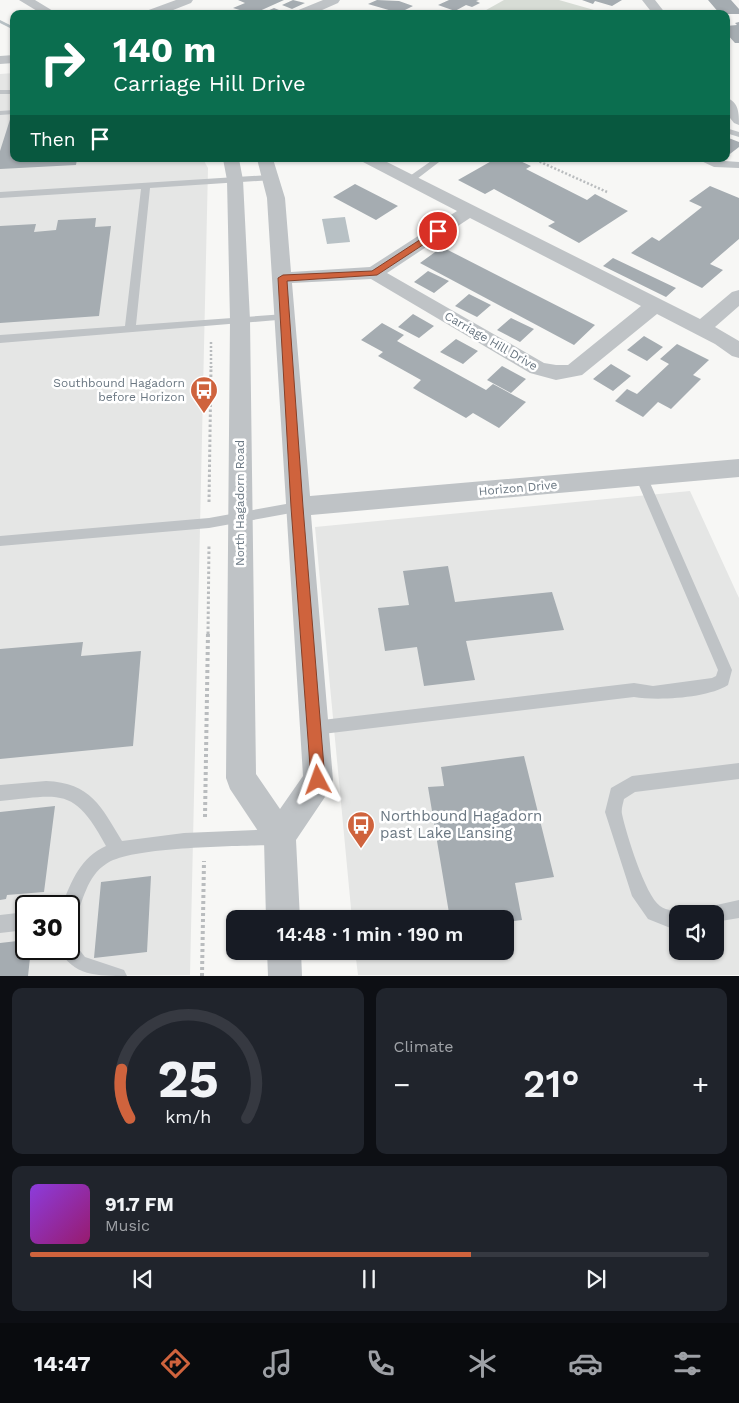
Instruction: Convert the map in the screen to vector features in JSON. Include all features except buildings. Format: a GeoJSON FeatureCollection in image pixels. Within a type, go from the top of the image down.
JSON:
{"type":"FeatureCollection","features":[{"type":"Feature","properties":{"kind":"street"},"geometry":{"type":"LineString","coordinates":[[25,0],[44,10]]}},
{"type":"Feature","properties":{"kind":"street"},"geometry":{"type":"LineString","coordinates":[[161,10],[187,0]]}},
{"type":"Feature","properties":{"kind":"street"},"geometry":{"type":"LineString","coordinates":[[310,10],[334,0]]}},
{"type":"Feature","properties":{"kind":"street"},"geometry":{"type":"LineString","coordinates":[[648,0],[657,10]]}},
{"type":"Feature","properties":{"kind":"street"},"geometry":{"type":"LineString","coordinates":[[730,108],[739,120]]}},
{"type":"Feature","properties":{"kind":"street"},"geometry":{"type":"LineString","coordinates":[[267,162],[276,198],[283,278],[297,507],[318,780],[280,836],[283,910]]}},
{"type":"Feature","properties":{"kind":"street"},"geometry":{"type":"LineString","coordinates":[[375,162],[702,328],[722,339],[739,352]]}},
{"type":"Feature","properties":{"kind":"street","name":"North Hagadorn Road"},"geometry":{"type":"LineString","coordinates":[[233,169],[240,320],[241,778],[280,836]]}},
{"type":"Feature","properties":{"kind":"street"},"geometry":{"type":"LineString","coordinates":[[283,278],[374,274],[470,210]]}},
{"type":"Feature","properties":{"kind":"street","name":"Carriage Hill Drive"},"geometry":{"type":"LineString","coordinates":[[374,274],[537,368],[550,373],[565,374],[575,370],[655,305]]}},
{"type":"Feature","properties":{"kind":"street"},"geometry":{"type":"LineString","coordinates":[[702,328],[739,296]]}},
{"type":"Feature","properties":{"kind":"street","name":"Horizon Drive"},"geometry":{"type":"LineString","coordinates":[[297,507],[739,468]]}},
{"type":"Feature","properties":{"kind":"street"},"geometry":{"type":"LineString","coordinates":[[284,960],[285,976]]}},
{"type":"Feature","properties":{"kind":"lane"},"geometry":{"type":"LineString","coordinates":[[410,180],[435,162]]}},
{"type":"Feature","properties":{"kind":"lane"},"geometry":{"type":"LineString","coordinates":[[709,162],[739,165]]}},
{"type":"Feature","properties":{"kind":"lane"},"geometry":{"type":"LineString","coordinates":[[0,195],[146,186],[233,169],[270,178]]}},
{"type":"Feature","properties":{"kind":"lane"},"geometry":{"type":"LineString","coordinates":[[130,328],[146,186]]}},
{"type":"Feature","properties":{"kind":"lane"},"geometry":{"type":"LineString","coordinates":[[0,339],[285,317]]}},
{"type":"Feature","properties":{"kind":"lane"},"geometry":{"type":"LineString","coordinates":[[314,728],[634,690],[653,693],[715,686],[723,680],[724,670],[642,476]]}},
{"type":"Feature","properties":{"kind":"lane"},"geometry":{"type":"LineString","coordinates":[[0,541],[209,523],[297,507]]}},
{"type":"Feature","properties":{"kind":"lane"},"geometry":{"type":"LineString","coordinates":[[669,919],[654,913],[638,890],[613,812],[617,794],[632,784],[739,771]]}},
{"type":"Feature","properties":{"kind":"lane"},"geometry":{"type":"LineString","coordinates":[[0,793],[60,788],[76,793],[89,804],[116,849]]}},
{"type":"Feature","properties":{"kind":"lane"},"geometry":{"type":"LineString","coordinates":[[74,895],[75,890],[100,857],[116,849],[204,839],[280,836]]}},
{"type":"Feature","properties":{"kind":"lane"},"geometry":{"type":"LineString","coordinates":[[724,912],[739,909]]}},
{"type":"Feature","properties":{"kind":"lane"},"geometry":{"type":"LineString","coordinates":[[0,924],[15,923]]}},
{"type":"Feature","properties":{"kind":"lane"},"geometry":{"type":"LineString","coordinates":[[76,960],[79,964],[118,976]]}},
{"type":"Feature","properties":{"kind":"path"},"geometry":{"type":"LineString","coordinates":[[541,162],[607,192]]}},
{"type":"Feature","properties":{"kind":"path"},"geometry":{"type":"LineString","coordinates":[[202,976],[211,322]]}},
{"type":"Feature","properties":{"kind":"shaded area"},"geometry":{"type":"Polygon","coordinates":[[[504,0],[559,0],[594,10],[486,10],[504,0]]]}},
{"type":"Feature","properties":{"kind":"shaded area"},"geometry":{"type":"Polygon","coordinates":[[[10,73],[10,162],[205,162],[208,168],[190,975],[0,976],[0,74],[10,73]]]}},
{"type":"Feature","properties":{"kind":"shaded area"},"geometry":{"type":"Polygon","coordinates":[[[345,217],[350,242],[327,244],[322,219],[345,217]]]}},
{"type":"Feature","properties":{"kind":"shaded area"},"geometry":{"type":"Polygon","coordinates":[[[690,491],[739,598],[739,975],[358,975],[356,960],[514,960],[514,910],[351,910],[315,527],[690,491]]]}},
{"type":"Feature","properties":{"kind":"waterway"},"geometry":{"type":"LineString","coordinates":[[0,21],[10,27]]}},
{"type":"Feature","properties":{"kind":"place","name":"Southbound Hagadorn before Horizon"},"geometry":{"type":"Point","coordinates":[204,414]}},
{"type":"Feature","properties":{"kind":"place","name":"Northbound Hagadorn past Lake Lansing"},"geometry":{"type":"Point","coordinates":[361,849]}},
{"type":"Feature","properties":{"kind":"route"},"geometry":{"type":"LineString","coordinates":[[318,780],[297,507],[283,278],[374,274],[438,231]]}}]}
